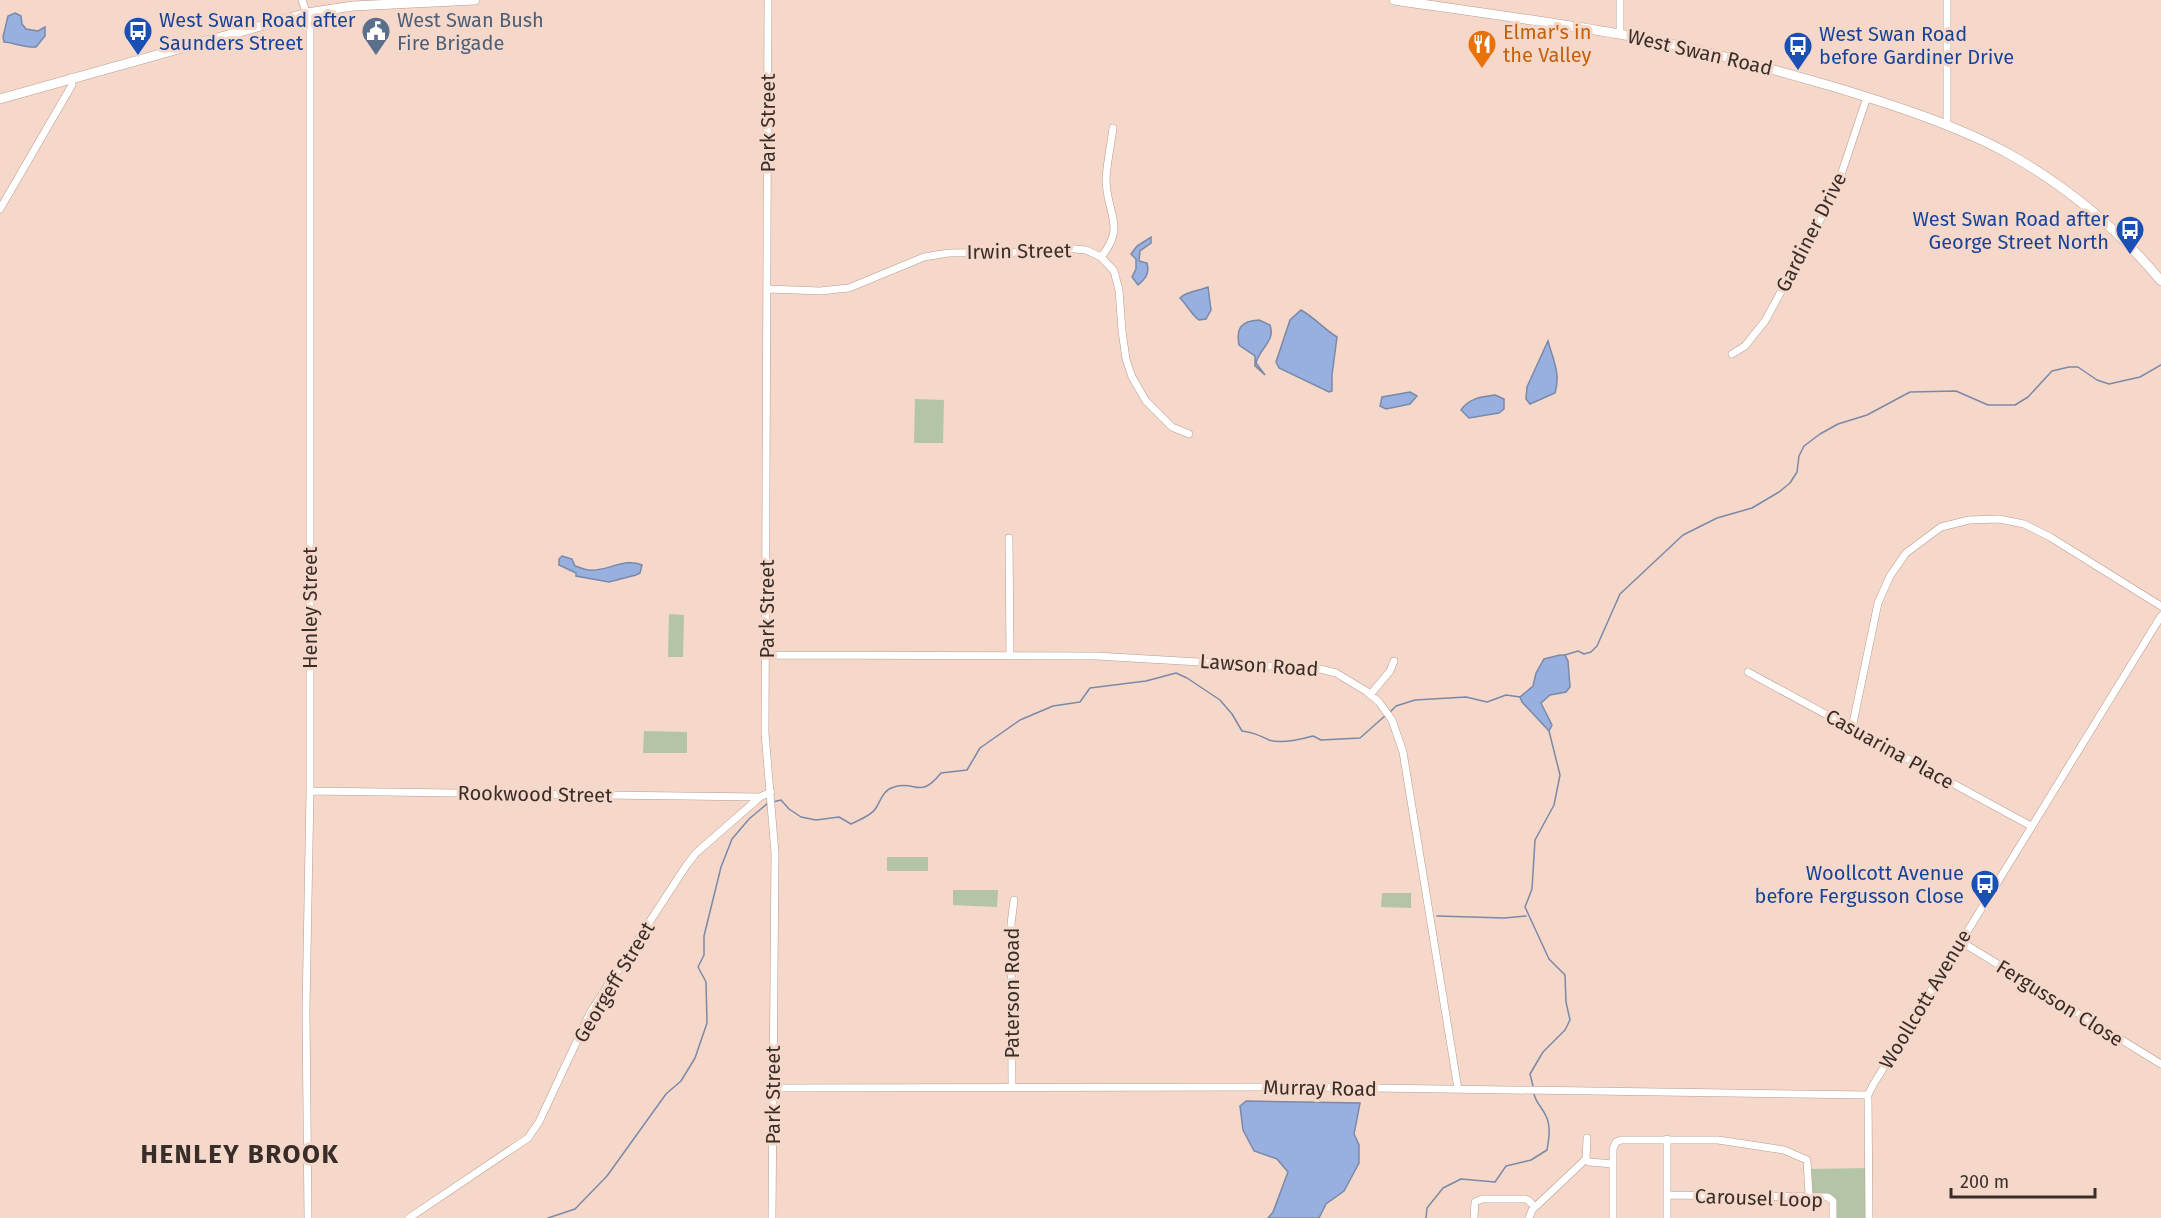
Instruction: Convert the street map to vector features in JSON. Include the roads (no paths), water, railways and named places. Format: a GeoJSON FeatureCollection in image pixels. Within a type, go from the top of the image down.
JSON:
{"type":"FeatureCollection","features":[{"type":"Feature","properties":{"kind":"main road"},"geometry":{"type":"LineString","coordinates":[[0,99],[72,77],[308,13],[353,6],[475,0]]}},
{"type":"Feature","properties":{"kind":"main road","name":"West Swan Road"},"geometry":{"type":"LineString","coordinates":[[1394,0],[1620,34],[1778,70],[1867,97],[1947,126],[2008,153],[2073,194],[2157,269],[2161,281]]}},
{"type":"Feature","properties":{"kind":"street","name":"Henley Street"},"geometry":{"type":"LineString","coordinates":[[302,0],[310,24],[310,791],[306,1010],[308,1218]]}},
{"type":"Feature","properties":{"kind":"street","name":"Park Street"},"geometry":{"type":"LineString","coordinates":[[768,0],[765,733],[775,853],[772,1218]]}},
{"type":"Feature","properties":{"kind":"street"},"geometry":{"type":"LineString","coordinates":[[1620,0],[1620,34]]}},
{"type":"Feature","properties":{"kind":"street"},"geometry":{"type":"LineString","coordinates":[[1947,0],[1947,126]]}},
{"type":"Feature","properties":{"kind":"street"},"geometry":{"type":"LineString","coordinates":[[0,209],[72,86],[72,77]]}},
{"type":"Feature","properties":{"kind":"street","name":"Gardiner Drive"},"geometry":{"type":"LineString","coordinates":[[1732,354],[1745,346],[1765,321],[1816,228],[1837,187],[1867,97]]}},
{"type":"Feature","properties":{"kind":"street"},"geometry":{"type":"LineString","coordinates":[[1113,128],[1106,178],[1115,235],[1110,247],[1101,258],[1113,271],[1119,290],[1126,359],[1132,378],[1146,401],[1172,428],[1189,434]]}},
{"type":"Feature","properties":{"kind":"street","name":"Irwin Street"},"geometry":{"type":"LineString","coordinates":[[768,289],[820,291],[849,288],[924,257],[948,253],[1047,252],[1064,248],[1086,250],[1101,258]]}},
{"type":"Feature","properties":{"kind":"street"},"geometry":{"type":"LineString","coordinates":[[1852,728],[1878,603],[1890,576],[1906,553],[1941,527],[1979,519],[2000,519],[2024,524],[2050,537],[2161,606]]}},
{"type":"Feature","properties":{"kind":"street"},"geometry":{"type":"LineString","coordinates":[[1009,538],[1010,656]]}},
{"type":"Feature","properties":{"kind":"street","name":"Woollcott Avenue"},"geometry":{"type":"LineString","coordinates":[[1868,1095],[1960,941],[2161,616]]}},
{"type":"Feature","properties":{"kind":"street","name":"Lawson Road"},"geometry":{"type":"LineString","coordinates":[[767,656],[1151,658],[1320,669],[1336,673],[1379,702],[1392,720],[1403,752],[1458,1089]]}},
{"type":"Feature","properties":{"kind":"street"},"geometry":{"type":"LineString","coordinates":[[1370,695],[1390,671],[1394,661]]}},
{"type":"Feature","properties":{"kind":"street","name":"Casuarina Place"},"geometry":{"type":"LineString","coordinates":[[1748,672],[2031,826]]}},
{"type":"Feature","properties":{"kind":"street","name":"Rookwood Street"},"geometry":{"type":"LineString","coordinates":[[310,791],[760,797]]}},
{"type":"Feature","properties":{"kind":"street","name":"Georgeff Street"},"geometry":{"type":"LineString","coordinates":[[409,1218],[528,1138],[539,1122],[590,1013],[686,866],[696,853],[760,797],[771,792]]}},
{"type":"Feature","properties":{"kind":"street","name":"Paterson Road"},"geometry":{"type":"LineString","coordinates":[[1012,1087],[1011,924],[1014,900]]}},
{"type":"Feature","properties":{"kind":"street","name":"Fergusson Close"},"geometry":{"type":"LineString","coordinates":[[1960,941],[2161,1064]]}},
{"type":"Feature","properties":{"kind":"street","name":"Murray Road"},"geometry":{"type":"LineString","coordinates":[[772,1088],[1458,1089],[1868,1095]]}},
{"type":"Feature","properties":{"kind":"street"},"geometry":{"type":"LineString","coordinates":[[1868,1095],[1869,1218]]}},
{"type":"Feature","properties":{"kind":"street"},"geometry":{"type":"LineString","coordinates":[[1529,1218],[1535,1207],[1586,1159],[1587,1138]]}},
{"type":"Feature","properties":{"kind":"street"},"geometry":{"type":"LineString","coordinates":[[1667,1139],[1667,1218]]}},
{"type":"Feature","properties":{"kind":"street"},"geometry":{"type":"LineString","coordinates":[[1613,1218],[1613,1149],[1616,1142],[1621,1140],[1718,1140],[1784,1150],[1807,1160],[1809,1196]]}},
{"type":"Feature","properties":{"kind":"street"},"geometry":{"type":"LineString","coordinates":[[1586,1159],[1593,1163],[1613,1164]]}},
{"type":"Feature","properties":{"kind":"street","name":"Carousel Loop"},"geometry":{"type":"LineString","coordinates":[[1667,1195],[1830,1197],[1833,1201],[1833,1218]]}},
{"type":"Feature","properties":{"kind":"street"},"geometry":{"type":"LineString","coordinates":[[1474,1218],[1475,1202],[1482,1199],[1525,1199],[1535,1207]]}},
{"type":"Feature","properties":{"kind":"water"},"geometry":{"type":"Polygon","coordinates":[[[15,13],[21,16],[22,24],[26,29],[38,31],[45,27],[45,36],[36,47],[4,42],[8,16],[15,13]]]}},
{"type":"Feature","properties":{"kind":"water"},"geometry":{"type":"Polygon","coordinates":[[[1151,237],[1151,243],[1140,251],[1139,261],[1147,263],[1148,270],[1145,278],[1138,285],[1132,277],[1136,269],[1136,259],[1131,254],[1137,246],[1151,237]]]}},
{"type":"Feature","properties":{"kind":"water"},"geometry":{"type":"Polygon","coordinates":[[[1208,287],[1211,310],[1206,319],[1199,320],[1180,298],[1190,292],[1208,287]]]}},
{"type":"Feature","properties":{"kind":"water"},"geometry":{"type":"Polygon","coordinates":[[[1301,310],[1337,337],[1332,391],[1329,392],[1279,368],[1276,362],[1290,320],[1301,310]]]}},
{"type":"Feature","properties":{"kind":"water"},"geometry":{"type":"Polygon","coordinates":[[[1259,320],[1270,325],[1271,331],[1271,336],[1256,363],[1265,375],[1255,366],[1255,356],[1239,345],[1238,339],[1241,326],[1259,320]]]}},
{"type":"Feature","properties":{"kind":"water"},"geometry":{"type":"Polygon","coordinates":[[[1548,341],[1557,373],[1555,393],[1530,404],[1526,399],[1527,387],[1548,341]]]}},
{"type":"Feature","properties":{"kind":"water"},"geometry":{"type":"Polygon","coordinates":[[[1410,392],[1417,396],[1410,404],[1386,409],[1380,406],[1382,397],[1410,392]]]}},
{"type":"Feature","properties":{"kind":"water"},"geometry":{"type":"Polygon","coordinates":[[[1495,395],[1504,399],[1504,409],[1499,413],[1469,418],[1461,410],[1480,397],[1495,395]]]}},
{"type":"Feature","properties":{"kind":"water"},"geometry":{"type":"Polygon","coordinates":[[[562,556],[572,559],[575,566],[587,570],[629,563],[642,565],[640,573],[609,582],[576,576],[576,573],[559,565],[559,559],[562,556]]]}},
{"type":"Feature","properties":{"kind":"water"},"geometry":{"type":"Polygon","coordinates":[[[1565,655],[1568,661],[1570,687],[1566,692],[1550,695],[1541,703],[1552,725],[1549,731],[1520,697],[1533,686],[1536,673],[1544,659],[1565,655]]]}},
{"type":"Feature","properties":{"kind":"water"},"geometry":{"type":"Polygon","coordinates":[[[1246,1101],[1360,1103],[1354,1134],[1359,1145],[1359,1163],[1344,1191],[1326,1204],[1319,1218],[1268,1218],[1273,1212],[1288,1172],[1277,1159],[1254,1151],[1243,1130],[1240,1106],[1246,1101]]]}},
{"type":"Feature","properties":{"kind":"waterway"},"geometry":{"type":"LineString","coordinates":[[1565,655],[1578,651],[1584,654],[1591,652],[1597,646],[1620,594],[1683,535],[1717,518],[1752,508],[1779,492],[1790,483],[1797,472],[1799,456],[1804,446],[1838,424],[1867,415],[1910,392],[1956,391],[1988,405],[2015,405],[2028,397],[2052,371],[2078,367],[2097,380],[2109,384],[2140,377],[2161,365]]}},
{"type":"Feature","properties":{"kind":"waterway"},"geometry":{"type":"LineString","coordinates":[[773,802],[781,800],[801,817],[816,820],[839,817],[851,824],[871,813],[890,788],[902,785],[918,788],[928,786],[941,773],[967,770],[980,748],[1020,720],[1053,706],[1080,702],[1090,688],[1146,681],[1176,673],[1220,700],[1242,731],[1269,740],[1291,741],[1313,736],[1321,740],[1360,738],[1386,715]]}},
{"type":"Feature","properties":{"kind":"waterway"},"geometry":{"type":"LineString","coordinates":[[1390,712],[1396,706],[1415,700],[1466,697],[1487,702],[1506,695],[1520,697]]}},
{"type":"Feature","properties":{"kind":"waterway"},"geometry":{"type":"LineString","coordinates":[[1533,1086],[1530,1074],[1543,1052],[1565,1030],[1570,1020],[1566,1002],[1565,975],[1549,959],[1525,907],[1532,889],[1535,840],[1554,805],[1560,775],[1549,731]]}},
{"type":"Feature","properties":{"kind":"waterway"},"geometry":{"type":"LineString","coordinates":[[548,1218],[575,1209],[607,1176],[666,1094],[681,1081],[695,1058],[707,1023],[706,982],[698,967],[704,955],[704,936],[721,867],[732,839],[749,819],[768,803]]}},
{"type":"Feature","properties":{"kind":"waterway"},"geometry":{"type":"LineString","coordinates":[[1437,916],[1504,918],[1526,916]]}},
{"type":"Feature","properties":{"kind":"waterway"},"geometry":{"type":"LineString","coordinates":[[1426,1218],[1427,1208],[1443,1188],[1461,1179],[1495,1182],[1506,1166],[1531,1160],[1547,1150],[1549,1124],[1534,1094]]}},
{"type":"Feature","properties":{"kind":"place","name":"West Swan Road after Saunders Street"},"geometry":{"type":"Point","coordinates":[138,56]}},
{"type":"Feature","properties":{"kind":"place","name":"West Swan Bush Fire Brigade"},"geometry":{"type":"Point","coordinates":[376,56]}},
{"type":"Feature","properties":{"kind":"place","name":"Elmar's in the Valley"},"geometry":{"type":"Point","coordinates":[1482,70]}},
{"type":"Feature","properties":{"kind":"place","name":"West Swan Road before Gardiner Drive"},"geometry":{"type":"Point","coordinates":[1798,72]}},
{"type":"Feature","properties":{"kind":"place","name":"West Swan Road after George Street North"},"geometry":{"type":"Point","coordinates":[2130,256]}},
{"type":"Feature","properties":{"kind":"place","name":"Woollcott Avenue before Fergusson Close"},"geometry":{"type":"Point","coordinates":[1985,910]}},
{"type":"Feature","properties":{"kind":"district","name":"HENLEY BROOK"},"geometry":{"type":"Point","coordinates":[240,1154]}}]}
